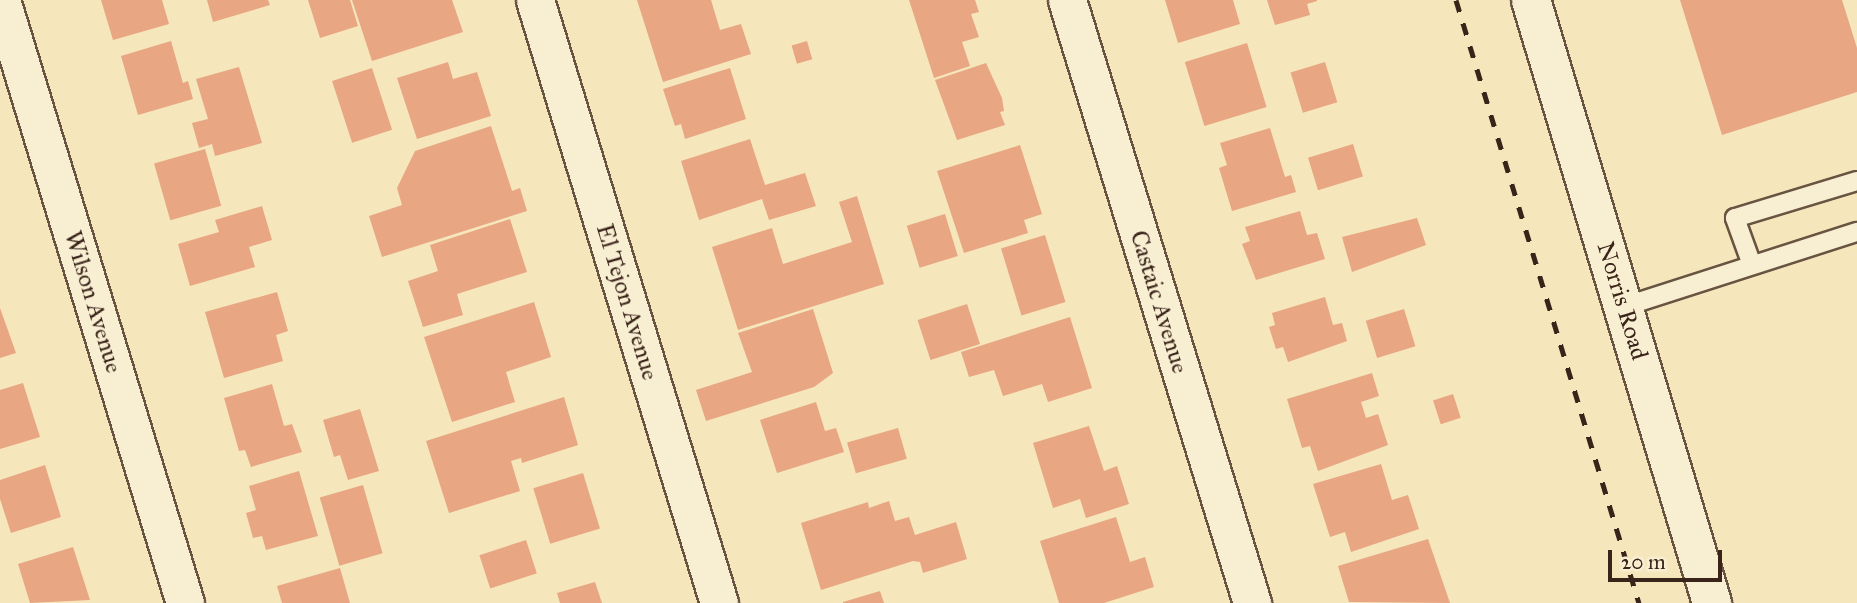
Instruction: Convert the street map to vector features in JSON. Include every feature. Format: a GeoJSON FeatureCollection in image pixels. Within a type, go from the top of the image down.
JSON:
{"type":"FeatureCollection","features":[{"type":"Feature","properties":{"kind":"street","name":"Wilson Avenue"},"geometry":{"type":"LineString","coordinates":[[1,0],[184,603]]}},
{"type":"Feature","properties":{"kind":"street","name":"El Tejon Avenue"},"geometry":{"type":"LineString","coordinates":[[535,0],[719,603]]}},
{"type":"Feature","properties":{"kind":"street","name":"Castaic Avenue"},"geometry":{"type":"LineString","coordinates":[[1067,0],[1252,603]]}},
{"type":"Feature","properties":{"kind":"street","name":"Norris Road"},"geometry":{"type":"LineString","coordinates":[[1531,0],[1712,603]]}},
{"type":"Feature","properties":{"kind":"lane"},"geometry":{"type":"LineString","coordinates":[[1752,265],[1735,218],[1857,181]]}},
{"type":"Feature","properties":{"kind":"lane"},"geometry":{"type":"LineString","coordinates":[[1623,307],[1857,232]]}},
{"type":"Feature","properties":{"kind":"building"},"geometry":{"type":"Polygon","coordinates":[[[101,0],[162,0],[169,24],[113,40],[101,0]]]}},
{"type":"Feature","properties":{"kind":"building"},"geometry":{"type":"Polygon","coordinates":[[[207,0],[268,0],[270,5],[213,22],[207,0]]]}},
{"type":"Feature","properties":{"kind":"building"},"geometry":{"type":"Polygon","coordinates":[[[308,0],[350,0],[358,26],[320,38],[308,0]]]}},
{"type":"Feature","properties":{"kind":"building"},"geometry":{"type":"Polygon","coordinates":[[[352,0],[452,0],[463,32],[372,61],[352,0]]]}},
{"type":"Feature","properties":{"kind":"building"},"geometry":{"type":"Polygon","coordinates":[[[637,0],[711,0],[720,30],[741,24],[751,54],[663,82],[637,0]]]}},
{"type":"Feature","properties":{"kind":"building"},"geometry":{"type":"Polygon","coordinates":[[[909,0],[975,0],[979,12],[971,14],[979,37],[962,42],[970,66],[934,78],[909,0]]]}},
{"type":"Feature","properties":{"kind":"building"},"geometry":{"type":"Polygon","coordinates":[[[1165,0],[1233,0],[1240,24],[1178,43],[1165,0]]]}},
{"type":"Feature","properties":{"kind":"building"},"geometry":{"type":"Polygon","coordinates":[[[1267,0],[1317,1],[1307,4],[1310,15],[1275,25],[1267,0]]]}},
{"type":"Feature","properties":{"kind":"building"},"geometry":{"type":"Polygon","coordinates":[[[1680,0],[1842,0],[1857,48],[1857,92],[1722,135],[1680,0]]]}},
{"type":"Feature","properties":{"kind":"building"},"geometry":{"type":"Polygon","coordinates":[[[171,41],[183,83],[188,81],[193,99],[138,115],[121,56],[171,41]]]}},
{"type":"Feature","properties":{"kind":"building"},"geometry":{"type":"Polygon","coordinates":[[[807,41],[812,59],[797,64],[792,45],[807,41]]]}},
{"type":"Feature","properties":{"kind":"building"},"geometry":{"type":"Polygon","coordinates":[[[1247,43],[1267,107],[1204,126],[1185,62],[1247,43]]]}},
{"type":"Feature","properties":{"kind":"building"},"geometry":{"type":"Polygon","coordinates":[[[448,62],[453,79],[477,72],[491,116],[417,139],[397,78],[448,62]]]}},
{"type":"Feature","properties":{"kind":"building"},"geometry":{"type":"Polygon","coordinates":[[[1325,62],[1337,102],[1303,113],[1291,73],[1325,62]]]}},
{"type":"Feature","properties":{"kind":"building"},"geometry":{"type":"Polygon","coordinates":[[[986,63],[1002,98],[1004,111],[1000,112],[1005,125],[957,140],[935,80],[986,63]]]}},
{"type":"Feature","properties":{"kind":"building"},"geometry":{"type":"Polygon","coordinates":[[[239,67],[262,143],[215,156],[212,144],[199,148],[192,123],[208,119],[196,79],[239,67]]]}},
{"type":"Feature","properties":{"kind":"building"},"geometry":{"type":"Polygon","coordinates":[[[372,68],[392,130],[352,143],[332,81],[372,68]]]}},
{"type":"Feature","properties":{"kind":"building"},"geometry":{"type":"Polygon","coordinates":[[[730,68],[746,119],[685,139],[681,124],[675,126],[663,89],[730,68]]]}},
{"type":"Feature","properties":{"kind":"building"},"geometry":{"type":"Polygon","coordinates":[[[491,126],[512,191],[520,188],[527,211],[382,257],[369,216],[402,205],[397,188],[415,151],[491,126]]]}},
{"type":"Feature","properties":{"kind":"building"},"geometry":{"type":"Polygon","coordinates":[[[1270,128],[1285,177],[1291,175],[1296,192],[1232,211],[1219,168],[1227,165],[1220,143],[1270,128]]]}},
{"type":"Feature","properties":{"kind":"building"},"geometry":{"type":"Polygon","coordinates":[[[750,139],[765,185],[805,173],[816,206],[769,220],[762,199],[699,220],[681,161],[750,139]]]}},
{"type":"Feature","properties":{"kind":"building"},"geometry":{"type":"Polygon","coordinates":[[[1353,144],[1363,177],[1318,190],[1308,158],[1353,144]]]}},
{"type":"Feature","properties":{"kind":"building"},"geometry":{"type":"Polygon","coordinates":[[[1020,145],[1042,214],[1024,220],[1028,233],[964,253],[937,171],[1020,145]]]}},
{"type":"Feature","properties":{"kind":"building"},"geometry":{"type":"Polygon","coordinates":[[[205,149],[221,206],[170,220],[154,164],[205,149]]]}},
{"type":"Feature","properties":{"kind":"building"},"geometry":{"type":"Polygon","coordinates":[[[857,196],[884,284],[738,330],[712,247],[772,228],[783,264],[852,242],[839,202],[857,196]]]}},
{"type":"Feature","properties":{"kind":"building"},"geometry":{"type":"Polygon","coordinates":[[[262,206],[272,240],[249,247],[255,267],[190,286],[178,244],[219,232],[215,220],[262,206]]]}},
{"type":"Feature","properties":{"kind":"building"},"geometry":{"type":"Polygon","coordinates":[[[1300,211],[1307,235],[1317,233],[1325,259],[1256,280],[1242,244],[1250,241],[1245,227],[1300,211]]]}},
{"type":"Feature","properties":{"kind":"building"},"geometry":{"type":"Polygon","coordinates":[[[945,214],[958,256],[920,268],[907,226],[945,214]]]}},
{"type":"Feature","properties":{"kind":"building"},"geometry":{"type":"Polygon","coordinates":[[[1417,218],[1426,245],[1352,272],[1342,237],[1417,218]]]}},
{"type":"Feature","properties":{"kind":"building"},"geometry":{"type":"Polygon","coordinates":[[[510,219],[527,272],[457,294],[463,315],[423,327],[408,281],[438,271],[430,245],[510,219]]]}},
{"type":"Feature","properties":{"kind":"building"},"geometry":{"type":"Polygon","coordinates":[[[1045,235],[1065,302],[1021,315],[1001,248],[1045,235]]]}},
{"type":"Feature","properties":{"kind":"building"},"geometry":{"type":"Polygon","coordinates":[[[277,292],[288,331],[276,335],[283,361],[224,378],[205,312],[277,292]]]}},
{"type":"Feature","properties":{"kind":"building"},"geometry":{"type":"Polygon","coordinates":[[[1325,297],[1333,325],[1342,323],[1347,341],[1288,362],[1283,347],[1276,349],[1269,327],[1275,325],[1272,313],[1325,297]]]}},
{"type":"Feature","properties":{"kind":"building"},"geometry":{"type":"Polygon","coordinates":[[[534,302],[551,357],[506,372],[515,402],[452,422],[424,337],[534,302]]]}},
{"type":"Feature","properties":{"kind":"building"},"geometry":{"type":"Polygon","coordinates":[[[967,304],[980,344],[931,360],[918,320],[967,304]]]}},
{"type":"Feature","properties":{"kind":"building"},"geometry":{"type":"Polygon","coordinates":[[[0,308],[16,353],[0,358],[0,308]]]}},
{"type":"Feature","properties":{"kind":"building"},"geometry":{"type":"Polygon","coordinates":[[[813,309],[833,373],[814,387],[706,421],[696,390],[752,372],[738,333],[813,309]]]}},
{"type":"Feature","properties":{"kind":"building"},"geometry":{"type":"Polygon","coordinates":[[[1404,309],[1415,346],[1377,358],[1366,321],[1404,309]]]}},
{"type":"Feature","properties":{"kind":"building"},"geometry":{"type":"Polygon","coordinates":[[[1070,317],[1092,388],[1048,402],[1042,384],[1003,396],[994,370],[969,377],[961,352],[1070,317]]]}},
{"type":"Feature","properties":{"kind":"building"},"geometry":{"type":"Polygon","coordinates":[[[1372,373],[1379,396],[1361,402],[1366,418],[1378,414],[1388,445],[1318,471],[1310,446],[1302,448],[1287,399],[1372,373]]]}},
{"type":"Feature","properties":{"kind":"building"},"geometry":{"type":"Polygon","coordinates":[[[23,383],[40,437],[0,449],[0,390],[23,383]]]}},
{"type":"Feature","properties":{"kind":"building"},"geometry":{"type":"Polygon","coordinates":[[[272,384],[284,426],[292,424],[302,452],[251,467],[245,450],[239,451],[224,398],[272,384]]]}},
{"type":"Feature","properties":{"kind":"building"},"geometry":{"type":"Polygon","coordinates":[[[1453,394],[1461,418],[1441,424],[1433,400],[1453,394]]]}},
{"type":"Feature","properties":{"kind":"building"},"geometry":{"type":"Polygon","coordinates":[[[564,397],[578,445],[522,463],[521,458],[511,461],[520,491],[449,513],[426,441],[564,397]]]}},
{"type":"Feature","properties":{"kind":"building"},"geometry":{"type":"Polygon","coordinates":[[[816,402],[825,431],[836,428],[844,452],[777,473],[760,420],[816,402]]]}},
{"type":"Feature","properties":{"kind":"building"},"geometry":{"type":"Polygon","coordinates":[[[360,409],[379,471],[348,480],[340,455],[334,457],[323,420],[360,409]]]}},
{"type":"Feature","properties":{"kind":"building"},"geometry":{"type":"Polygon","coordinates":[[[1089,426],[1104,471],[1117,466],[1129,504],[1086,518],[1080,499],[1053,508],[1033,443],[1089,426]]]}},
{"type":"Feature","properties":{"kind":"building"},"geometry":{"type":"Polygon","coordinates":[[[898,428],[907,459],[856,473],[847,443],[898,428]]]}},
{"type":"Feature","properties":{"kind":"building"},"geometry":{"type":"Polygon","coordinates":[[[1381,464],[1392,500],[1408,495],[1419,529],[1351,552],[1345,532],[1330,537],[1313,484],[1381,464]]]}},
{"type":"Feature","properties":{"kind":"building"},"geometry":{"type":"Polygon","coordinates":[[[45,465],[61,517],[11,533],[0,499],[0,480],[45,465]]]}},
{"type":"Feature","properties":{"kind":"building"},"geometry":{"type":"Polygon","coordinates":[[[299,471],[318,536],[266,550],[262,536],[253,538],[246,513],[256,510],[249,486],[299,471]]]}},
{"type":"Feature","properties":{"kind":"building"},"geometry":{"type":"Polygon","coordinates":[[[583,473],[600,528],[550,544],[533,488],[583,473]]]}},
{"type":"Feature","properties":{"kind":"building"},"geometry":{"type":"Polygon","coordinates":[[[363,485],[383,553],[339,566],[320,497],[363,485]]]}},
{"type":"Feature","properties":{"kind":"building"},"geometry":{"type":"Polygon","coordinates":[[[889,501],[895,521],[909,517],[915,535],[956,522],[967,559],[923,573],[920,562],[913,561],[821,590],[801,523],[868,502],[869,508],[889,501]]]}},
{"type":"Feature","properties":{"kind":"building"},"geometry":{"type":"Polygon","coordinates":[[[1116,517],[1130,562],[1145,557],[1154,587],[1104,603],[1059,603],[1040,541],[1116,517]]]}},
{"type":"Feature","properties":{"kind":"building"},"geometry":{"type":"Polygon","coordinates":[[[1428,539],[1450,603],[1349,602],[1338,566],[1428,539]]]}},
{"type":"Feature","properties":{"kind":"building"},"geometry":{"type":"Polygon","coordinates":[[[526,540],[537,573],[490,588],[479,555],[526,540]]]}},
{"type":"Feature","properties":{"kind":"building"},"geometry":{"type":"Polygon","coordinates":[[[73,547],[90,600],[30,603],[18,564],[73,547]]]}},
{"type":"Feature","properties":{"kind":"building"},"geometry":{"type":"Polygon","coordinates":[[[340,568],[350,603],[282,603],[277,586],[340,568]]]}},
{"type":"Feature","properties":{"kind":"building"},"geometry":{"type":"Polygon","coordinates":[[[595,582],[602,603],[560,603],[557,593],[595,582]]]}},
{"type":"Feature","properties":{"kind":"building"},"geometry":{"type":"Polygon","coordinates":[[[880,591],[884,603],[843,603],[843,602],[880,591]]]}},
{"type":"Feature","properties":{"kind":"railway"},"geometry":{"type":"LineString","coordinates":[[1456,0],[1639,603]]}}]}
